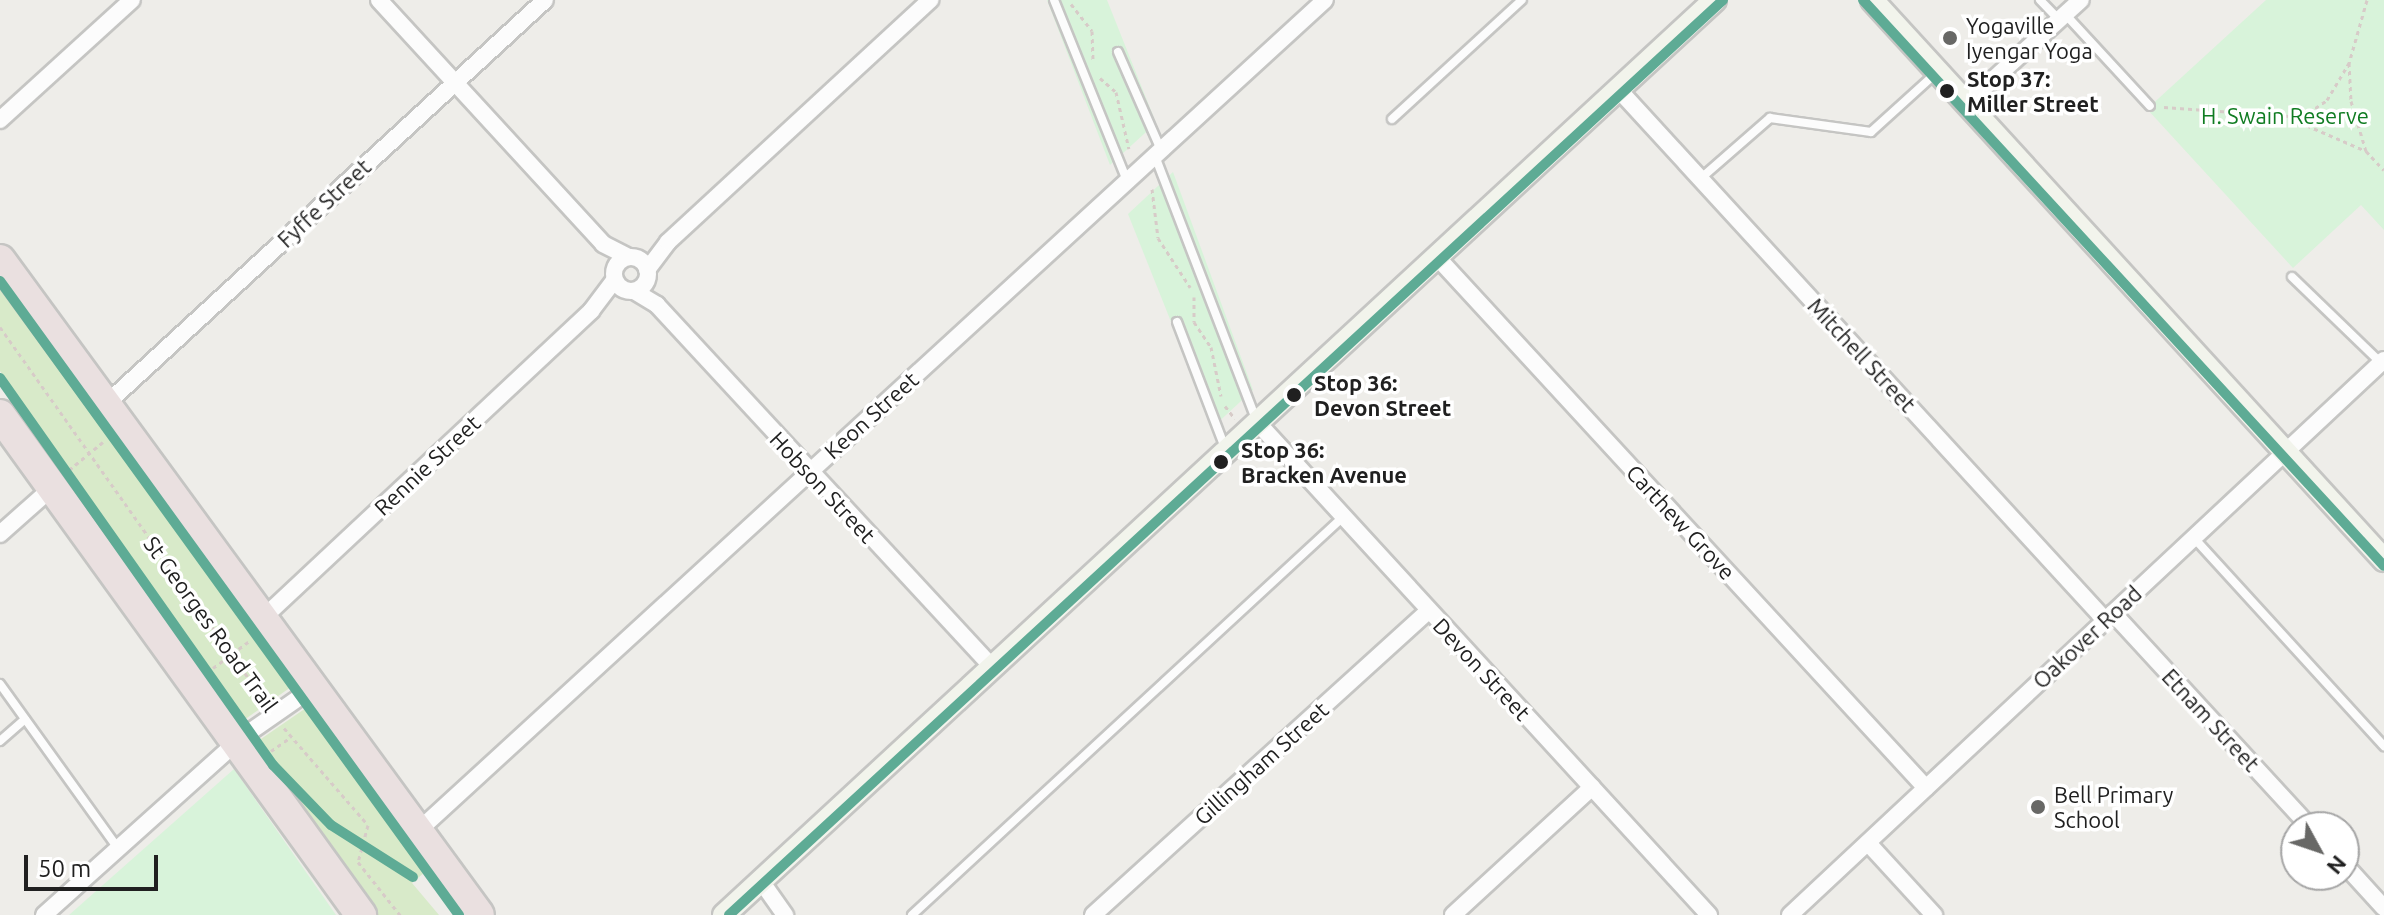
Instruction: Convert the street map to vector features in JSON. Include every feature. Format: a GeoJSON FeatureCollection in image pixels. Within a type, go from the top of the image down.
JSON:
{"type":"FeatureCollection","features":[{"type":"Feature","properties":{"kind":"highway"},"geometry":{"type":"LineString","coordinates":[[0,260],[479,915]]}},
{"type":"Feature","properties":{"kind":"highway"},"geometry":{"type":"LineString","coordinates":[[0,415],[361,915]]}},
{"type":"Feature","properties":{"kind":"street"},"geometry":{"type":"LineString","coordinates":[[0,120],[132,0]]}},
{"type":"Feature","properties":{"kind":"street","name":"Hobson Street"},"geometry":{"type":"LineString","coordinates":[[379,0],[603,244],[630,281],[657,305],[992,667]]}},
{"type":"Feature","properties":{"kind":"street","name":"Fyffe Street"},"geometry":{"type":"LineString","coordinates":[[112,417],[454,83],[545,0]]}},
{"type":"Feature","properties":{"kind":"street","name":"Rennie Street"},"geometry":{"type":"LineString","coordinates":[[266,624],[591,311],[630,281],[668,242],[930,0]]}},
{"type":"Feature","properties":{"kind":"street","name":"Keon Street"},"geometry":{"type":"LineString","coordinates":[[418,831],[1325,0]]}},
{"type":"Feature","properties":{"kind":"street"},"geometry":{"type":"LineString","coordinates":[[724,915],[1715,0]]}},
{"type":"Feature","properties":{"kind":"street"},"geometry":{"type":"LineString","coordinates":[[1965,105],[2081,0]]}},
{"type":"Feature","properties":{"kind":"street"},"geometry":{"type":"LineString","coordinates":[[1872,3],[2384,560]]}},
{"type":"Feature","properties":{"kind":"street","name":"Mitchell Street"},"geometry":{"type":"LineString","coordinates":[[1619,90],[2109,616]]}},
{"type":"Feature","properties":{"kind":"street","name":"Rennie Street"},"geometry":{"type":"LineString","coordinates":[[630,281],[632,257],[668,242]]}},
{"type":"Feature","properties":{"kind":"street","name":"Hobson Street"},"geometry":{"type":"LineString","coordinates":[[603,244],[632,257],[630,281]]}},
{"type":"Feature","properties":{"kind":"street","name":"Carthew Grove"},"geometry":{"type":"LineString","coordinates":[[1436,256],[1926,788]]}},
{"type":"Feature","properties":{"kind":"street","name":"Oakover Road"},"geometry":{"type":"LineString","coordinates":[[1790,915],[2383,363]]}},
{"type":"Feature","properties":{"kind":"street","name":"Devon Street"},"geometry":{"type":"LineString","coordinates":[[1257,422],[1709,915]]}},
{"type":"Feature","properties":{"kind":"street"},"geometry":{"type":"LineString","coordinates":[[0,534],[53,487]]}},
{"type":"Feature","properties":{"kind":"street","name":"Gillingham Street"},"geometry":{"type":"LineString","coordinates":[[1093,915],[1428,611]]}},
{"type":"Feature","properties":{"kind":"street","name":"Etnam Street"},"geometry":{"type":"LineString","coordinates":[[2109,616],[2295,811]]}},
{"type":"Feature","properties":{"kind":"street"},"geometry":{"type":"LineString","coordinates":[[44,915],[237,743],[313,688]]}},
{"type":"Feature","properties":{"kind":"street"},"geometry":{"type":"LineString","coordinates":[[1453,915],[1592,787]]}},
{"type":"Feature","properties":{"kind":"street"},"geometry":{"type":"LineString","coordinates":[[1868,843],[1934,915]]}},
{"type":"Feature","properties":{"kind":"street"},"geometry":{"type":"LineString","coordinates":[[761,881],[785,915]]}},
{"type":"Feature","properties":{"kind":"street"},"geometry":{"type":"LineString","coordinates":[[2360,882],[2384,908]]}},
{"type":"Feature","properties":{"kind":"lane"},"geometry":{"type":"LineString","coordinates":[[1054,0],[1127,182]]}},
{"type":"Feature","properties":{"kind":"lane"},"geometry":{"type":"LineString","coordinates":[[1392,119],[1522,0]]}},
{"type":"Feature","properties":{"kind":"lane"},"geometry":{"type":"LineString","coordinates":[[2040,0],[2062,17],[2150,106]]}},
{"type":"Feature","properties":{"kind":"lane"},"geometry":{"type":"LineString","coordinates":[[1118,52],[1257,422]]}},
{"type":"Feature","properties":{"kind":"lane"},"geometry":{"type":"LineString","coordinates":[[1700,179],[1770,118],[1871,132],[1936,73]]}},
{"type":"Feature","properties":{"kind":"lane"},"geometry":{"type":"LineString","coordinates":[[2292,277],[2383,363]]}},
{"type":"Feature","properties":{"kind":"lane"},"geometry":{"type":"LineString","coordinates":[[1177,322],[1226,450]]}},
{"type":"Feature","properties":{"kind":"lane"},"geometry":{"type":"LineString","coordinates":[[912,915],[1343,517]]}},
{"type":"Feature","properties":{"kind":"lane"},"geometry":{"type":"LineString","coordinates":[[2194,538],[2384,746]]}},
{"type":"Feature","properties":{"kind":"lane"},"geometry":{"type":"LineString","coordinates":[[0,684],[119,849]]}},
{"type":"Feature","properties":{"kind":"lane"},"geometry":{"type":"LineString","coordinates":[[0,741],[25,719]]}},
{"type":"Feature","properties":{"kind":"path"},"geometry":{"type":"LineString","coordinates":[[1069,0],[1092,31],[1094,71],[1116,92],[1130,157],[1153,186],[1165,255],[1194,294],[1194,322],[1211,347],[1222,403]]}},
{"type":"Feature","properties":{"kind":"path"},"geometry":{"type":"LineString","coordinates":[[2289,118],[2327,100],[2349,63],[2367,0]]}},
{"type":"Feature","properties":{"kind":"path"},"geometry":{"type":"LineString","coordinates":[[2349,63],[2355,126],[2366,151],[2384,170]]}},
{"type":"Feature","properties":{"kind":"path"},"geometry":{"type":"LineString","coordinates":[[2150,106],[2289,118],[2366,151]]}},
{"type":"Feature","properties":{"kind":"path","name":"St Georges Road Trail"},"geometry":{"type":"LineString","coordinates":[[0,327],[337,798],[368,825],[358,862],[400,915]]}},
{"type":"Feature","properties":{"kind":"path"},"geometry":{"type":"LineString","coordinates":[[53,487],[89,453],[112,417]]}},
{"type":"Feature","properties":{"kind":"path"},"geometry":{"type":"LineString","coordinates":[[193,682],[233,654],[266,624]]}},
{"type":"Feature","properties":{"kind":"green space"},"geometry":{"type":"Polygon","coordinates":[[[1047,0],[1107,0],[1156,123],[1110,165],[1047,0]]]}},
{"type":"Feature","properties":{"kind":"green space","name":"H. Swain Reserve"},"geometry":{"type":"Polygon","coordinates":[[[2266,0],[2384,0],[2384,230],[2361,205],[2293,268],[2147,109],[2266,0]]]}},
{"type":"Feature","properties":{"kind":"green space"},"geometry":{"type":"Polygon","coordinates":[[[1173,172],[1253,390],[1213,427],[1128,214],[1173,172]]]}},
{"type":"Feature","properties":{"kind":"green space"},"geometry":{"type":"Polygon","coordinates":[[[0,286],[291,687],[244,720],[0,371],[0,286]]]}},
{"type":"Feature","properties":{"kind":"green space"},"geometry":{"type":"Polygon","coordinates":[[[306,708],[425,872],[412,883],[439,915],[373,915],[252,745],[306,708]]]}},
{"type":"Feature","properties":{"kind":"green space"},"geometry":{"type":"Polygon","coordinates":[[[234,769],[336,915],[69,915],[234,769]]]}},
{"type":"Feature","properties":{"kind":"transit line"},"geometry":{"type":"LineString","coordinates":[[729,915],[1723,0]]}},
{"type":"Feature","properties":{"kind":"transit line"},"geometry":{"type":"LineString","coordinates":[[1863,0],[2384,566]]}},
{"type":"Feature","properties":{"kind":"transit line"},"geometry":{"type":"LineString","coordinates":[[0,281],[459,915]]}},
{"type":"Feature","properties":{"kind":"transit line"},"geometry":{"type":"LineString","coordinates":[[0,378],[273,765],[331,825],[413,877]]}},
{"type":"Feature","properties":{"kind":"place","name":"Yogaville Iyengar Yoga"},"geometry":{"type":"Point","coordinates":[1950,38]}},
{"type":"Feature","properties":{"kind":"place","name":"Stop 37: Miller Street"},"geometry":{"type":"Point","coordinates":[1947,91]}},
{"type":"Feature","properties":{"kind":"place","name":"Stop 36: Devon Street"},"geometry":{"type":"Point","coordinates":[1294,395]}},
{"type":"Feature","properties":{"kind":"place","name":"Stop 36: Bracken Avenue"},"geometry":{"type":"Point","coordinates":[1221,462]}},
{"type":"Feature","properties":{"kind":"place","name":"Bell Primary School"},"geometry":{"type":"Point","coordinates":[2038,807]}}]}
